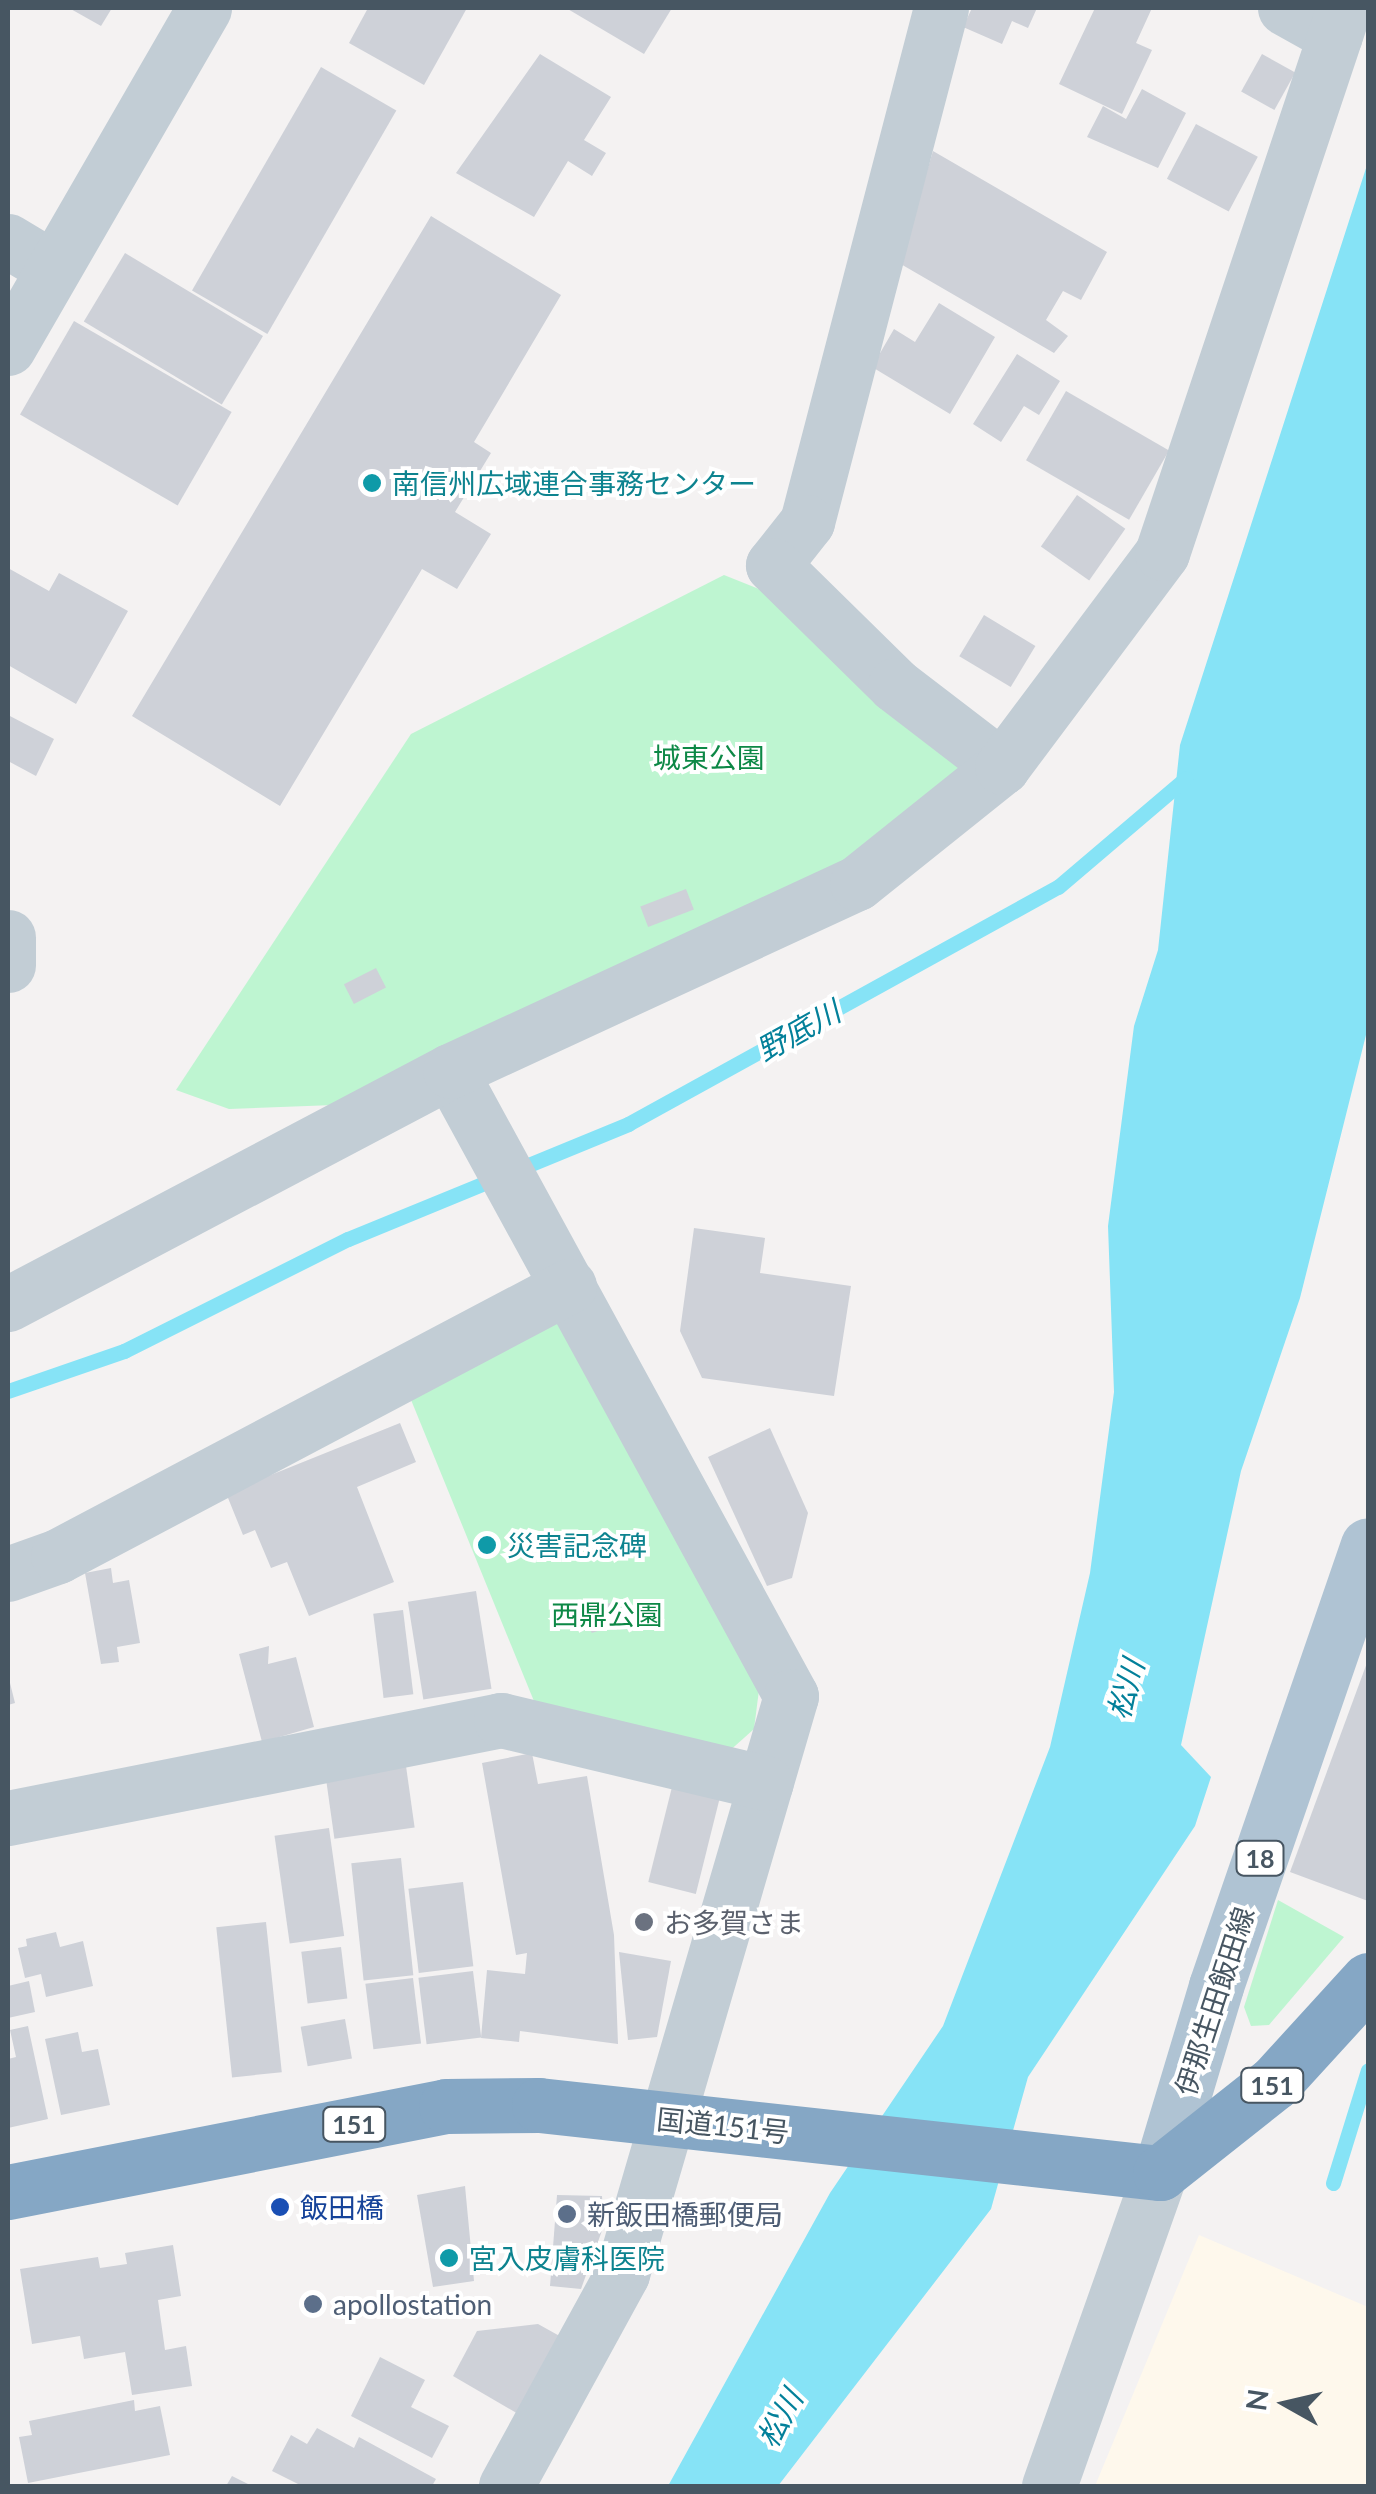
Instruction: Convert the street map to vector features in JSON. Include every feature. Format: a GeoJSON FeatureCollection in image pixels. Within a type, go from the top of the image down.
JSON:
{"type":"FeatureCollection","features":[{"type":"Feature","properties":{"kind":"highway","name":"151"},"geometry":{"type":"LineString","coordinates":[[1160,2174],[1275,2082],[1368,1980]]}},
{"type":"Feature","properties":{"kind":"highway","name":"国道151号"},"geometry":{"type":"LineString","coordinates":[[8,2192],[446,2106],[539,2105],[1160,2174]]}},
{"type":"Feature","properties":{"kind":"main road","name":"伊那生田飯田線"},"geometry":{"type":"LineString","coordinates":[[1160,2174],[1216,1986],[1368,1545]]}},
{"type":"Feature","properties":{"kind":"street"},"geometry":{"type":"LineString","coordinates":[[8,348],[30,254],[204,8]]}},
{"type":"Feature","properties":{"kind":"street"},"geometry":{"type":"LineString","coordinates":[[941,8],[807,522],[772,565],[895,685],[1002,767]]}},
{"type":"Feature","properties":{"kind":"street"},"geometry":{"type":"LineString","coordinates":[[8,1304],[463,1093],[857,883],[1002,767],[1162,553],[1339,22],[1286,8]]}},
{"type":"Feature","properties":{"kind":"street"},"geometry":{"type":"LineString","coordinates":[[8,937],[8,964]]}},
{"type":"Feature","properties":{"kind":"street"},"geometry":{"type":"LineString","coordinates":[[463,1093],[791,1696],[766,1783],[687,2121],[622,2274],[506,2486]]}},
{"type":"Feature","properties":{"kind":"street"},"geometry":{"type":"LineString","coordinates":[[8,1574],[58,1556],[562,1272]]}},
{"type":"Feature","properties":{"kind":"street"},"geometry":{"type":"LineString","coordinates":[[8,1818],[501,1720],[766,1783]]}},
{"type":"Feature","properties":{"kind":"street"},"geometry":{"type":"LineString","coordinates":[[1049,2486],[1160,2174]]}},
{"type":"Feature","properties":{"kind":"shaded area"},"geometry":{"type":"Polygon","coordinates":[[[1199,2235],[1368,2307],[1368,2486],[1095,2486],[1199,2235]]]}},
{"type":"Feature","properties":{"kind":"green space","name":"城東公園"},"geometry":{"type":"Polygon","coordinates":[[[724,575],[764,591],[962,757],[958,780],[842,868],[334,1105],[229,1109],[176,1090],[411,734],[724,575]]]}},
{"type":"Feature","properties":{"kind":"green space","name":"西鼎公園"},"geometry":{"type":"Polygon","coordinates":[[[550,1317],[570,1322],[759,1690],[754,1729],[726,1754],[538,1711],[407,1390],[550,1317]]]}},
{"type":"Feature","properties":{"kind":"green space"},"geometry":{"type":"Polygon","coordinates":[[[1278,1900],[1344,1937],[1269,2025],[1251,2026],[1244,2007],[1278,1900]]]}},
{"type":"Feature","properties":{"kind":"water","name":"松川"},"geometry":{"type":"Polygon","coordinates":[[[1368,162],[1368,1027],[1300,1298],[1241,1471],[1181,1745],[1211,1777],[1195,1826],[1028,2077],[991,2209],[778,2486],[668,2486],[830,2193],[943,2026],[1050,1747],[1090,1573],[1114,1392],[1108,1226],[1134,1026],[1158,950],[1180,745],[1368,162]]]}},
{"type":"Feature","properties":{"kind":"building"},"geometry":{"type":"Polygon","coordinates":[[[69,8],[112,8],[101,26],[69,8]]]}},
{"type":"Feature","properties":{"kind":"building"},"geometry":{"type":"Polygon","coordinates":[[[368,8],[467,8],[424,85],[349,43],[368,8]]]}},
{"type":"Feature","properties":{"kind":"building"},"geometry":{"type":"Polygon","coordinates":[[[566,8],[672,8],[644,54],[566,8]]]}},
{"type":"Feature","properties":{"kind":"building"},"geometry":{"type":"Polygon","coordinates":[[[972,8],[1037,8],[1028,28],[1012,21],[1002,44],[963,27],[972,8]]]}},
{"type":"Feature","properties":{"kind":"building"},"geometry":{"type":"Polygon","coordinates":[[[1095,8],[1152,8],[1136,43],[1152,50],[1122,114],[1059,84],[1095,8]]]}},
{"type":"Feature","properties":{"kind":"building"},"geometry":{"type":"Polygon","coordinates":[[[540,54],[611,97],[584,140],[606,153],[592,176],[568,161],[534,217],[456,173],[540,54]]]}},
{"type":"Feature","properties":{"kind":"building"},"geometry":{"type":"Polygon","coordinates":[[[1262,54],[1295,72],[1274,110],[1241,92],[1262,54]]]}},
{"type":"Feature","properties":{"kind":"building"},"geometry":{"type":"Polygon","coordinates":[[[321,67],[396,110],[267,334],[192,290],[321,67]]]}},
{"type":"Feature","properties":{"kind":"building"},"geometry":{"type":"Polygon","coordinates":[[[1142,89],[1186,113],[1158,168],[1087,137],[1103,106],[1126,119],[1142,89]]]}},
{"type":"Feature","properties":{"kind":"building"},"geometry":{"type":"Polygon","coordinates":[[[1196,124],[1258,157],[1229,212],[1167,179],[1196,124]]]}},
{"type":"Feature","properties":{"kind":"building"},"geometry":{"type":"Polygon","coordinates":[[[933,151],[1107,252],[1081,300],[1063,291],[1046,320],[1068,336],[1054,353],[899,263],[933,151]]]}},
{"type":"Feature","properties":{"kind":"building","name":"南信州広域連合事務センター"},"geometry":{"type":"Polygon","coordinates":[[[431,216],[561,295],[474,442],[491,453],[455,512],[491,534],[457,589],[422,569],[280,806],[132,716],[431,216]]]}},
{"type":"Feature","properties":{"kind":"building"},"geometry":{"type":"Polygon","coordinates":[[[125,253],[263,336],[222,404],[84,322],[125,253]]]}},
{"type":"Feature","properties":{"kind":"building"},"geometry":{"type":"Polygon","coordinates":[[[939,303],[995,337],[950,414],[872,367],[894,329],[915,342],[939,303]]]}},
{"type":"Feature","properties":{"kind":"building"},"geometry":{"type":"Polygon","coordinates":[[[74,321],[232,412],[178,506],[20,415],[74,321]]]}},
{"type":"Feature","properties":{"kind":"building"},"geometry":{"type":"Polygon","coordinates":[[[1017,354],[1060,381],[1039,415],[1024,406],[1001,442],[973,424],[1017,354]]]}},
{"type":"Feature","properties":{"kind":"building"},"geometry":{"type":"Polygon","coordinates":[[[1066,391],[1169,451],[1129,520],[1026,460],[1066,391]]]}},
{"type":"Feature","properties":{"kind":"building"},"geometry":{"type":"Polygon","coordinates":[[[1077,495],[1125,529],[1089,580],[1041,547],[1077,495]]]}},
{"type":"Feature","properties":{"kind":"building"},"geometry":{"type":"Polygon","coordinates":[[[8,568],[49,591],[59,573],[128,611],[76,704],[8,665],[8,568]]]}},
{"type":"Feature","properties":{"kind":"building"},"geometry":{"type":"Polygon","coordinates":[[[984,615],[1035,646],[1011,687],[959,656],[984,615]]]}},
{"type":"Feature","properties":{"kind":"building"},"geometry":{"type":"Polygon","coordinates":[[[8,715],[54,739],[36,776],[8,761],[8,715]]]}},
{"type":"Feature","properties":{"kind":"building"},"geometry":{"type":"Polygon","coordinates":[[[686,889],[694,910],[648,927],[640,907],[686,889]]]}},
{"type":"Feature","properties":{"kind":"building"},"geometry":{"type":"Polygon","coordinates":[[[376,968],[386,988],[354,1004],[344,984],[376,968]]]}},
{"type":"Feature","properties":{"kind":"building"},"geometry":{"type":"Polygon","coordinates":[[[694,1228],[765,1238],[760,1273],[851,1286],[834,1396],[702,1378],[680,1331],[694,1228]]]}},
{"type":"Feature","properties":{"kind":"building"},"geometry":{"type":"Polygon","coordinates":[[[400,1423],[416,1462],[357,1487],[394,1582],[309,1616],[287,1562],[271,1568],[255,1530],[243,1535],[226,1493],[400,1423]]]}},
{"type":"Feature","properties":{"kind":"building"},"geometry":{"type":"Polygon","coordinates":[[[770,1428],[808,1513],[792,1578],[767,1586],[708,1457],[770,1428]]]}},
{"type":"Feature","properties":{"kind":"building"},"geometry":{"type":"Polygon","coordinates":[[[111,1568],[113,1583],[129,1580],[140,1643],[117,1647],[119,1662],[101,1664],[85,1573],[111,1568]]]}},
{"type":"Feature","properties":{"kind":"building"},"geometry":{"type":"Polygon","coordinates":[[[476,1591],[491,1689],[423,1700],[408,1602],[476,1591]]]}},
{"type":"Feature","properties":{"kind":"building"},"geometry":{"type":"Polygon","coordinates":[[[616,1601],[623,1623],[592,1633],[585,1611],[616,1601]]]}},
{"type":"Feature","properties":{"kind":"building"},"geometry":{"type":"Polygon","coordinates":[[[403,1610],[413,1694],[384,1698],[373,1614],[403,1610]]]}},
{"type":"Feature","properties":{"kind":"building"},"geometry":{"type":"Polygon","coordinates":[[[269,1646],[268,1664],[296,1657],[314,1727],[262,1742],[239,1654],[269,1646]]]}},
{"type":"Feature","properties":{"kind":"building"},"geometry":{"type":"Polygon","coordinates":[[[1368,1660],[1368,1901],[1290,1872],[1368,1660]]]}},
{"type":"Feature","properties":{"kind":"building"},"geometry":{"type":"Polygon","coordinates":[[[8,1675],[15,1703],[8,1705],[8,1675]]]}},
{"type":"Feature","properties":{"kind":"building"},"geometry":{"type":"Polygon","coordinates":[[[532,1753],[538,1784],[587,1776],[614,1935],[618,2044],[520,2031],[519,2042],[481,2038],[487,1970],[525,1974],[527,1953],[516,1955],[482,1763],[532,1753]]]}},
{"type":"Feature","properties":{"kind":"building"},"geometry":{"type":"Polygon","coordinates":[[[406,1766],[415,1827],[334,1839],[326,1777],[406,1766]]]}},
{"type":"Feature","properties":{"kind":"building"},"geometry":{"type":"Polygon","coordinates":[[[672,1787],[720,1799],[696,1894],[648,1882],[672,1787]]]}},
{"type":"Feature","properties":{"kind":"building"},"geometry":{"type":"Polygon","coordinates":[[[329,1828],[344,1936],[290,1944],[275,1836],[329,1828]]]}},
{"type":"Feature","properties":{"kind":"building"},"geometry":{"type":"Polygon","coordinates":[[[401,1858],[413,1975],[364,1981],[351,1863],[401,1858]]]}},
{"type":"Feature","properties":{"kind":"building"},"geometry":{"type":"Polygon","coordinates":[[[463,1882],[473,1966],[419,1973],[408,1889],[463,1882]]]}},
{"type":"Feature","properties":{"kind":"building"},"geometry":{"type":"Polygon","coordinates":[[[266,1922],[282,2072],[232,2077],[216,1927],[266,1922]]]}},
{"type":"Feature","properties":{"kind":"building"},"geometry":{"type":"Polygon","coordinates":[[[56,1932],[60,1947],[83,1941],[93,1986],[46,1997],[41,1974],[25,1978],[18,1948],[27,1946],[26,1939],[56,1932]]]}},
{"type":"Feature","properties":{"kind":"building"},"geometry":{"type":"Polygon","coordinates":[[[341,1947],[347,1999],[308,2003],[301,1952],[341,1947]]]}},
{"type":"Feature","properties":{"kind":"building"},"geometry":{"type":"Polygon","coordinates":[[[619,1952],[671,1961],[657,2037],[628,2040],[619,1952]]]}},
{"type":"Feature","properties":{"kind":"building"},"geometry":{"type":"Polygon","coordinates":[[[473,1971],[481,2038],[427,2044],[418,1978],[473,1971]]]}},
{"type":"Feature","properties":{"kind":"building"},"geometry":{"type":"Polygon","coordinates":[[[413,1978],[421,2044],[373,2049],[365,1984],[413,1978]]]}},
{"type":"Feature","properties":{"kind":"building"},"geometry":{"type":"Polygon","coordinates":[[[29,1981],[35,2012],[8,2018],[8,1986],[29,1981]]]}},
{"type":"Feature","properties":{"kind":"building"},"geometry":{"type":"Polygon","coordinates":[[[345,2019],[352,2058],[308,2066],[301,2027],[345,2019]]]}},
{"type":"Feature","properties":{"kind":"building"},"geometry":{"type":"Polygon","coordinates":[[[28,2026],[48,2119],[8,2128],[8,2059],[16,2057],[10,2030],[28,2026]]]}},
{"type":"Feature","properties":{"kind":"building"},"geometry":{"type":"Polygon","coordinates":[[[78,2032],[82,2052],[98,2049],[110,2105],[61,2115],[45,2039],[78,2032]]]}},
{"type":"Feature","properties":{"kind":"building","name":"宮入皮膚科医院"},"geometry":{"type":"Polygon","coordinates":[[[465,2186],[474,2281],[433,2287],[417,2195],[465,2186]]]}},
{"type":"Feature","properties":{"kind":"building"},"geometry":{"type":"Polygon","coordinates":[[[557,2195],[602,2196],[604,2225],[581,2289],[550,2286],[557,2195]]]}},
{"type":"Feature","properties":{"kind":"building"},"geometry":{"type":"Polygon","coordinates":[[[173,2245],[181,2296],[158,2300],[165,2350],[186,2346],[192,2386],[132,2395],[125,2352],[84,2359],[80,2336],[32,2344],[20,2269],[98,2257],[100,2268],[127,2264],[125,2253],[173,2245]]]}},
{"type":"Feature","properties":{"kind":"building"},"geometry":{"type":"Polygon","coordinates":[[[538,2324],[565,2339],[520,2415],[453,2376],[477,2331],[538,2324]]]}},
{"type":"Feature","properties":{"kind":"building"},"geometry":{"type":"Polygon","coordinates":[[[380,2357],[425,2380],[411,2407],[449,2426],[432,2458],[351,2416],[380,2357]]]}},
{"type":"Feature","properties":{"kind":"building"},"geometry":{"type":"Polygon","coordinates":[[[134,2400],[135,2411],[160,2406],[170,2455],[28,2483],[19,2437],[32,2435],[29,2421],[134,2400]]]}},
{"type":"Feature","properties":{"kind":"building"},"geometry":{"type":"Polygon","coordinates":[[[317,2428],[354,2448],[359,2437],[436,2479],[432,2486],[302,2486],[272,2471],[291,2435],[307,2444],[317,2428]]]}},
{"type":"Feature","properties":{"kind":"building"},"geometry":{"type":"Polygon","coordinates":[[[232,2476],[252,2486],[226,2486],[232,2476]]]}},
{"type":"Feature","properties":{"kind":"waterway","name":"野底川"},"geometry":{"type":"LineString","coordinates":[[8,1391],[124,1351],[348,1239],[628,1124],[1058,887],[1186,778]]}},
{"type":"Feature","properties":{"kind":"waterway"},"geometry":{"type":"LineString","coordinates":[[1333,2183],[1368,2070]]}},
{"type":"Feature","properties":{"kind":"place","name":"南信州広域連合事務センター"},"geometry":{"type":"Point","coordinates":[372,483]}},
{"type":"Feature","properties":{"kind":"place","name":"災害記念碑"},"geometry":{"type":"Point","coordinates":[487,1545]}},
{"type":"Feature","properties":{"kind":"place","name":"お多賀さま"},"geometry":{"type":"Point","coordinates":[644,1922]}},
{"type":"Feature","properties":{"kind":"place","name":"飯田橋"},"geometry":{"type":"Point","coordinates":[280,2207]}},
{"type":"Feature","properties":{"kind":"place","name":"新飯田橋郵便局"},"geometry":{"type":"Point","coordinates":[567,2214]}},
{"type":"Feature","properties":{"kind":"place","name":"宮入皮膚科医院"},"geometry":{"type":"Point","coordinates":[449,2258]}},
{"type":"Feature","properties":{"kind":"place","name":"apollostation"},"geometry":{"type":"Point","coordinates":[313,2304]}}]}
